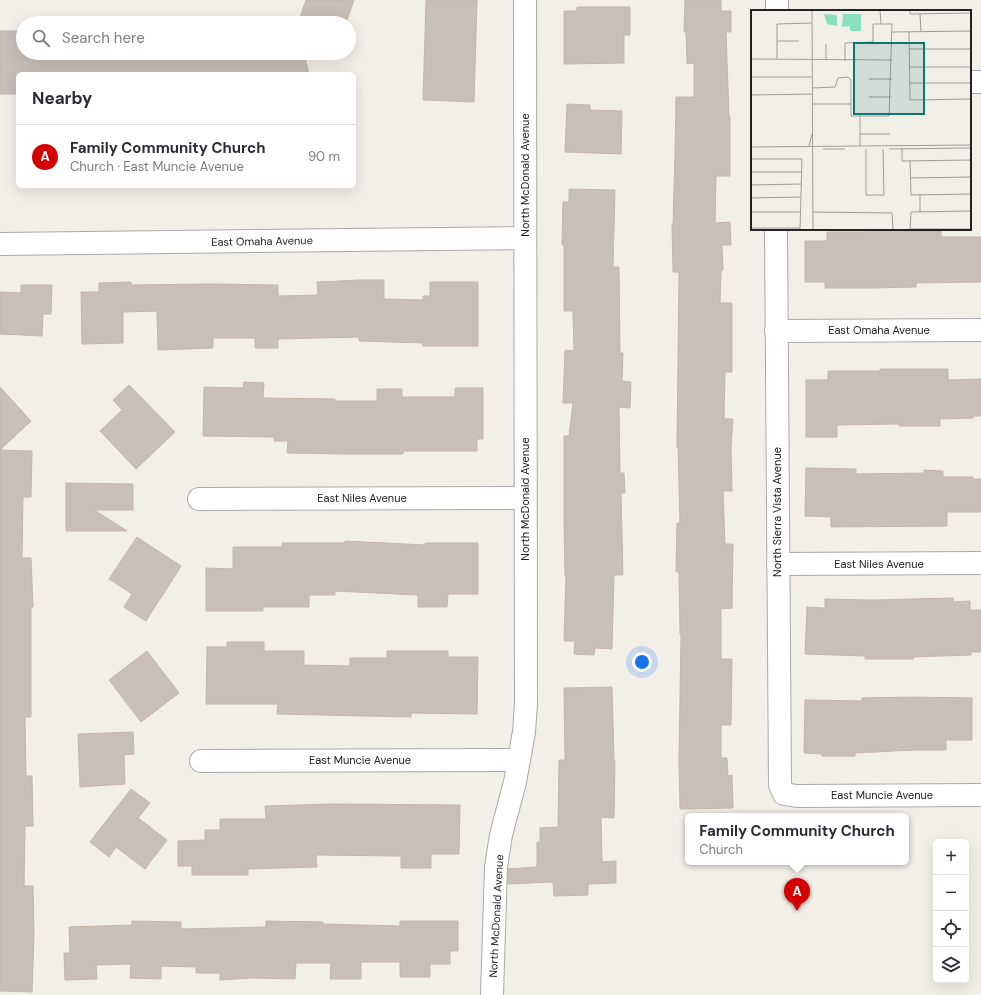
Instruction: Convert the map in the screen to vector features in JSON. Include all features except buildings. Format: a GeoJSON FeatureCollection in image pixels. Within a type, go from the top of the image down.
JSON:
{"type":"FeatureCollection","features":[{"type":"Feature","properties":{"kind":"street","name":"North McDonald Avenue"},"geometry":{"type":"LineString","coordinates":[[492,995],[496,867],[501,835],[515,782],[524,732],[526,703],[525,0]]}},
{"type":"Feature","properties":{"kind":"street","name":"North Sierra Vista Avenue"},"geometry":{"type":"LineString","coordinates":[[776,230],[780,785],[784,794]]}},
{"type":"Feature","properties":{"kind":"street","name":"East Omaha Avenue"},"geometry":{"type":"LineString","coordinates":[[0,244],[525,238]]}},
{"type":"Feature","properties":{"kind":"street","name":"East Omaha Avenue"},"geometry":{"type":"LineString","coordinates":[[776,331],[981,330]]}},
{"type":"Feature","properties":{"kind":"street","name":"East Niles Avenue"},"geometry":{"type":"LineString","coordinates":[[199,499],[525,498]]}},
{"type":"Feature","properties":{"kind":"street","name":"East Niles Avenue"},"geometry":{"type":"LineString","coordinates":[[778,564],[981,563]]}},
{"type":"Feature","properties":{"kind":"street","name":"East Muncie Avenue"},"geometry":{"type":"LineString","coordinates":[[201,761],[519,760]]}},
{"type":"Feature","properties":{"kind":"street","name":"East Muncie Avenue"},"geometry":{"type":"LineString","coordinates":[[784,794],[797,796],[981,795]]}},
{"type":"Feature","properties":{"kind":"place","name":"Family Community Church"},"geometry":{"type":"Point","coordinates":[797,911]}}]}
